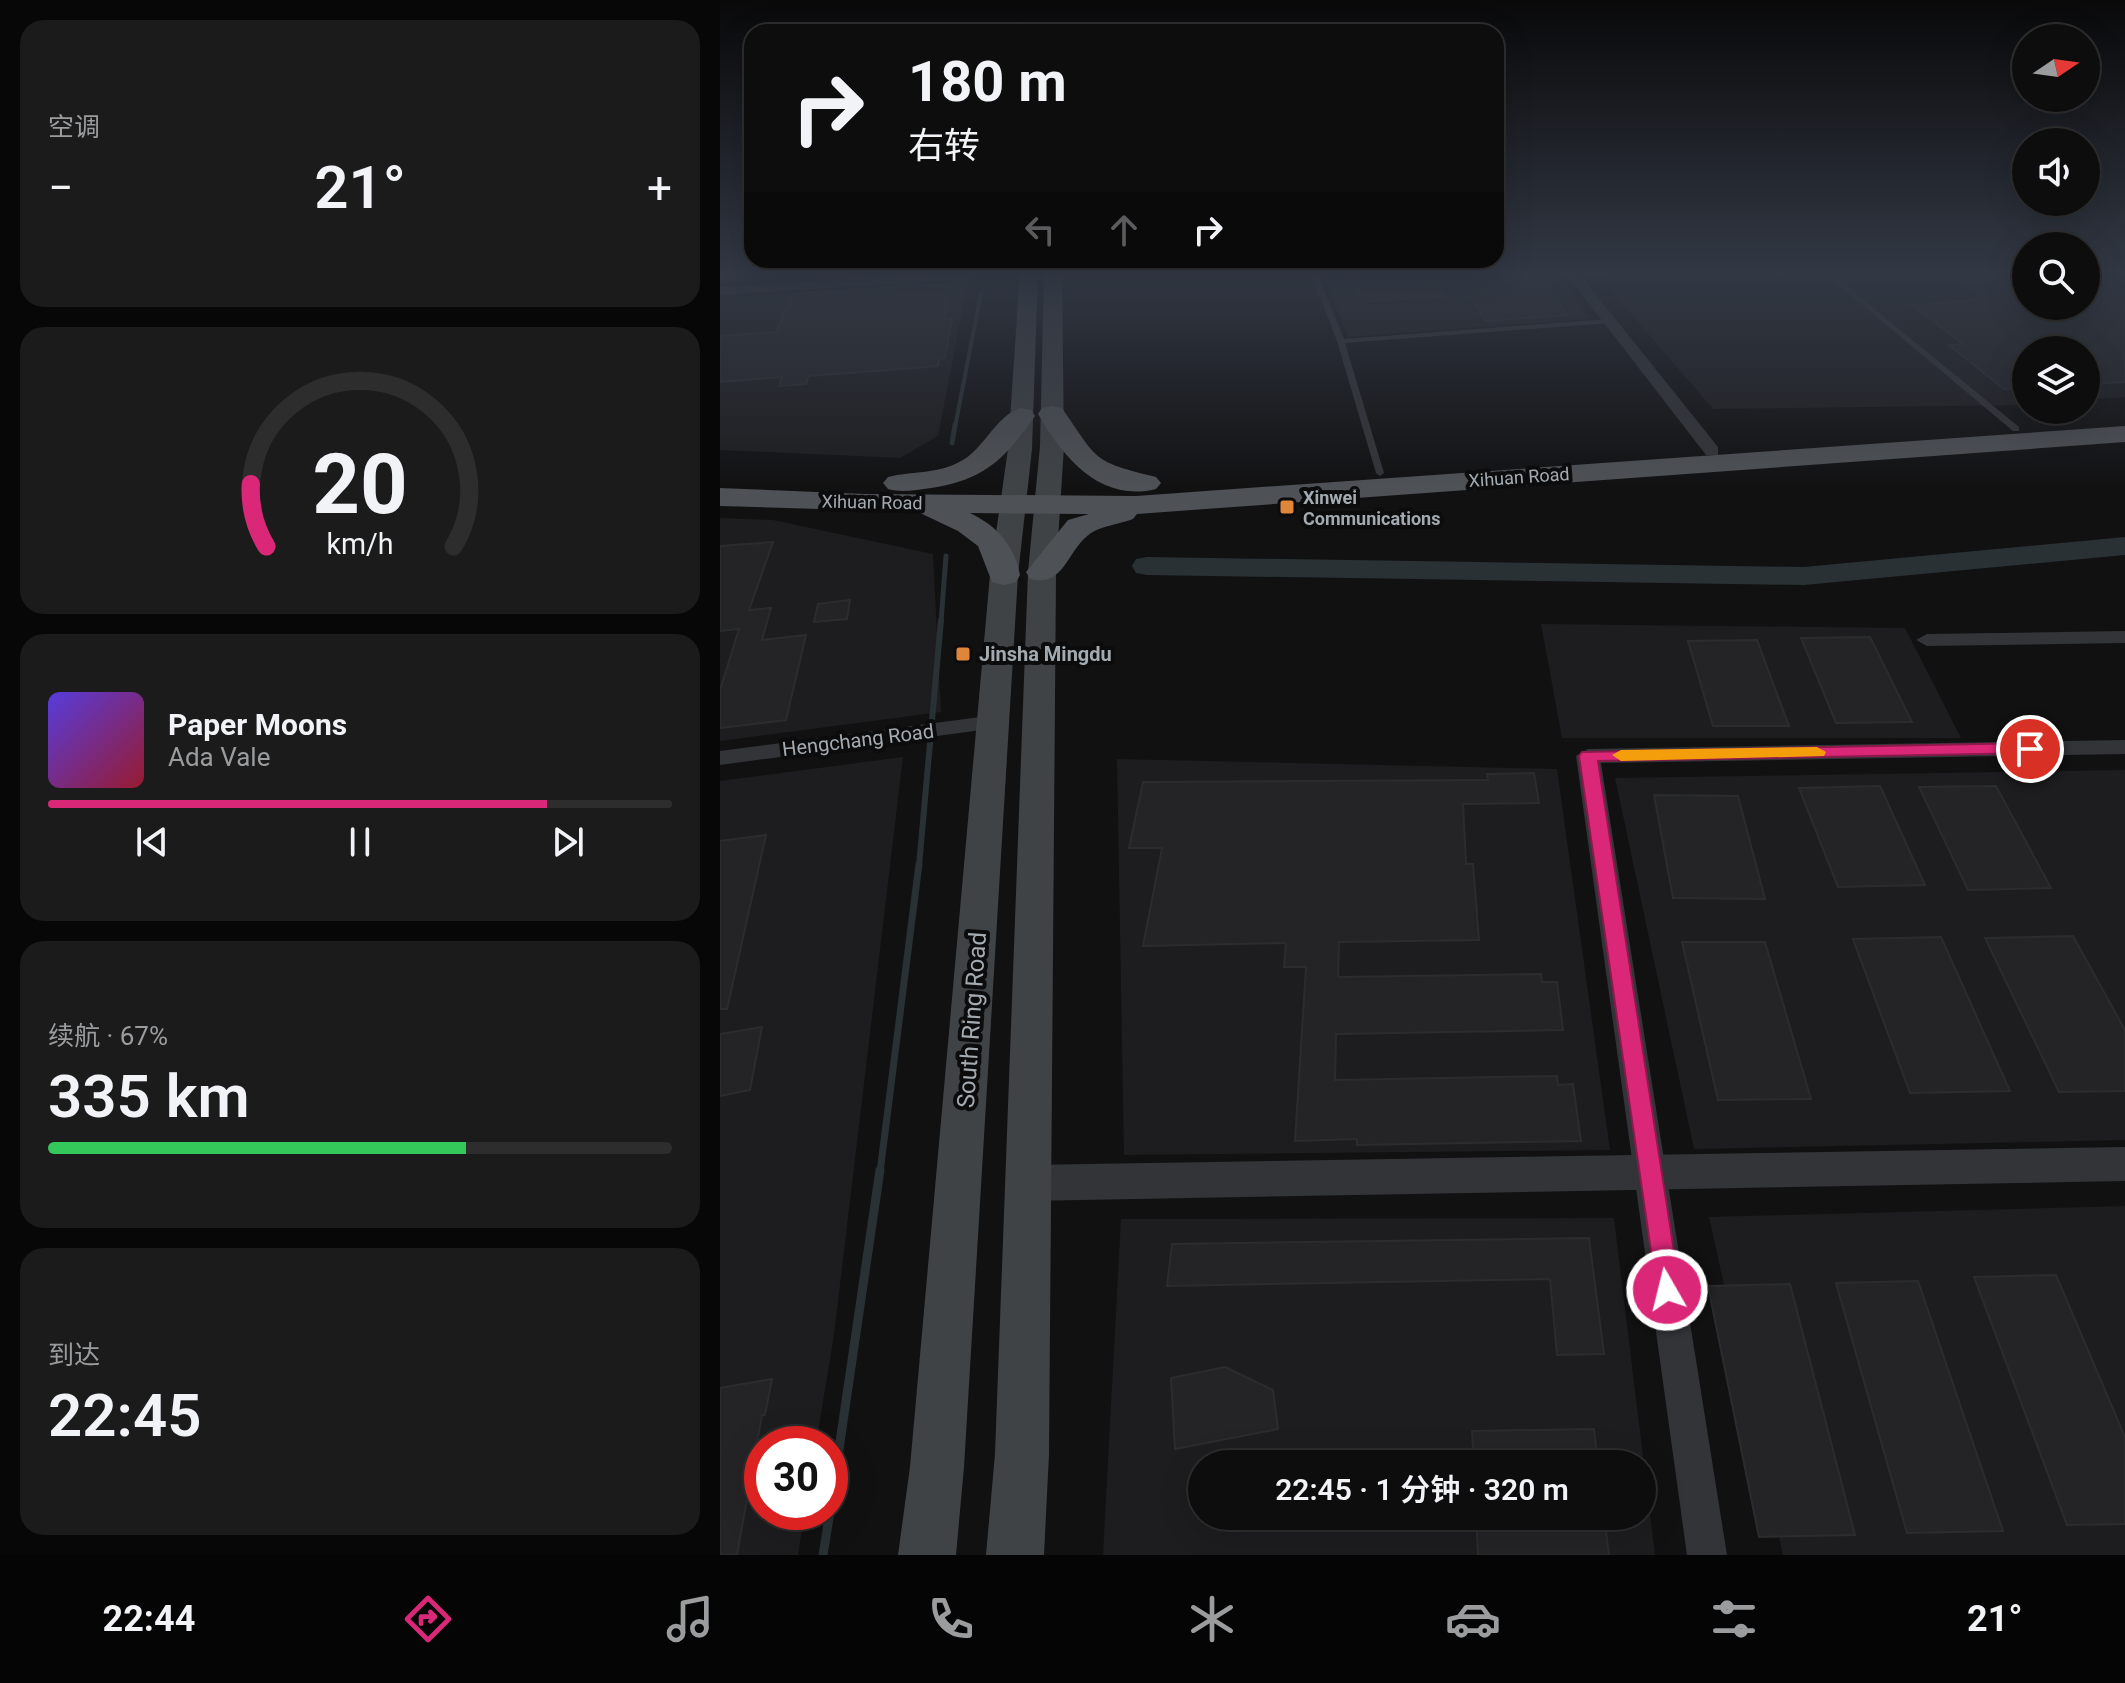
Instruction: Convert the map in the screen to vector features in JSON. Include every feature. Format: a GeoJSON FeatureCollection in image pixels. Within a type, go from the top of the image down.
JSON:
{"type":"FeatureCollection","features":[{"type":"Feature","properties":{"kind":"main road"},"geometry":{"type":"LineString","coordinates":[[1025,344],[1021,416],[1031,495]]}},
{"type":"Feature","properties":{"kind":"main road"},"geometry":{"type":"LineString","coordinates":[[1031,495],[1052,414],[1052,344]]}},
{"type":"Feature","properties":{"kind":"main road"},"geometry":{"type":"LineString","coordinates":[[1052,414],[1083,463],[1110,477],[1146,483]]}},
{"type":"Feature","properties":{"kind":"main road"},"geometry":{"type":"LineString","coordinates":[[878,485],[948,477],[973,468],[990,457],[1021,416]]}},
{"type":"Feature","properties":{"kind":"main road","name":"Xihuan Road"},"geometry":{"type":"LineString","coordinates":[[720,497],[909,503],[1146,483],[1380,473],[2125,422]]}},
{"type":"Feature","properties":{"kind":"main road","name":"Xihuan Road"},"geometry":{"type":"LineString","coordinates":[[720,483],[878,485],[1180,502],[2125,434]]}},
{"type":"Feature","properties":{"kind":"main road","name":"South Ring Road"},"geometry":{"type":"LineString","coordinates":[[927,1555],[937,1467],[996,722],[1023,574],[1031,495]]}},
{"type":"Feature","properties":{"kind":"main road"},"geometry":{"type":"LineString","coordinates":[[909,503],[962,519],[981,531],[1000,555],[1023,574],[1069,535],[1091,521],[1180,502]]}},
{"type":"Feature","properties":{"kind":"main road","name":"South Ring Road"},"geometry":{"type":"LineString","coordinates":[[1015,1555],[1022,1454],[1026,1183],[1023,574]]}},
{"type":"Feature","properties":{"kind":"street"},"geometry":{"type":"LineString","coordinates":[[1628,344],[1712,451]]}},
{"type":"Feature","properties":{"kind":"street"},"geometry":{"type":"LineString","coordinates":[[1927,640],[2125,637]]}},
{"type":"Feature","properties":{"kind":"street","name":"Hengchang Road"},"geometry":{"type":"LineString","coordinates":[[720,758],[996,722]]}},
{"type":"Feature","properties":{"kind":"street"},"geometry":{"type":"LineString","coordinates":[[1707,1555],[1588,756],[2125,747]]}},
{"type":"Feature","properties":{"kind":"street"},"geometry":{"type":"LineString","coordinates":[[1026,1183],[2125,1164]]}},
{"type":"Feature","properties":{"kind":"lane"},"geometry":{"type":"LineString","coordinates":[[1342,344],[1380,473]]}},
{"type":"Feature","properties":{"kind":"lane"},"geometry":{"type":"LineString","coordinates":[[1913,344],[2016,429]]}},
{"type":"Feature","properties":{"kind":"shaded area"},"geometry":{"type":"Polygon","coordinates":[[[720,344],[956,344],[938,436],[900,458],[720,450],[720,344]]]}},
{"type":"Feature","properties":{"kind":"shaded area"},"geometry":{"type":"Polygon","coordinates":[[[1657,344],[2012,344],[2012,405],[1713,409],[1657,344]]]}},
{"type":"Feature","properties":{"kind":"shaded area"},"geometry":{"type":"Polygon","coordinates":[[[2100,344],[2125,344],[2125,397],[2100,399],[2100,344]]]}},
{"type":"Feature","properties":{"kind":"shaded area"},"geometry":{"type":"Polygon","coordinates":[[[720,518],[773,520],[933,554],[941,712],[720,741],[720,518]]]}},
{"type":"Feature","properties":{"kind":"shaded area"},"geometry":{"type":"Polygon","coordinates":[[[1541,624],[1905,628],[1961,738],[1562,738],[1541,624]]]}},
{"type":"Feature","properties":{"kind":"shaded area"},"geometry":{"type":"Polygon","coordinates":[[[903,757],[834,1335],[819,1426],[744,1426],[744,1530],[802,1530],[798,1555],[720,1555],[720,781],[903,757]]]}},
{"type":"Feature","properties":{"kind":"shaded area"},"geometry":{"type":"Polygon","coordinates":[[[1117,759],[1557,769],[1610,1150],[1124,1155],[1117,759]]]}},
{"type":"Feature","properties":{"kind":"shaded area"},"geometry":{"type":"Polygon","coordinates":[[[2125,770],[2125,1140],[1694,1149],[1615,778],[2125,770]]]}},
{"type":"Feature","properties":{"kind":"shaded area"},"geometry":{"type":"Polygon","coordinates":[[[2125,1206],[2125,1555],[1783,1555],[1709,1217],[2125,1206]]]}},
{"type":"Feature","properties":{"kind":"shaded area"},"geometry":{"type":"Polygon","coordinates":[[[1614,1218],[1642,1450],[1188,1450],[1188,1530],[1652,1530],[1655,1555],[1103,1555],[1121,1219],[1614,1218]]]}},
{"type":"Feature","properties":{"kind":"building"},"geometry":{"type":"Polygon","coordinates":[[[720,344],[948,344],[945,358],[939,359],[938,366],[809,376],[806,384],[779,386],[782,377],[720,382],[720,344]]]}},
{"type":"Feature","properties":{"kind":"building"},"geometry":{"type":"Polygon","coordinates":[[[2012,344],[2012,389],[2004,389],[1949,345],[2012,344]]]}},
{"type":"Feature","properties":{"kind":"building"},"geometry":{"type":"Polygon","coordinates":[[[2100,344],[2125,344],[2125,382],[2100,383],[2100,344]]]}},
{"type":"Feature","properties":{"kind":"building"},"geometry":{"type":"Polygon","coordinates":[[[773,542],[749,610],[771,608],[762,640],[806,635],[786,720],[720,728],[720,690],[739,629],[720,631],[720,546],[773,542]]]}},
{"type":"Feature","properties":{"kind":"building"},"geometry":{"type":"Polygon","coordinates":[[[850,600],[847,619],[814,622],[818,604],[850,600]]]}},
{"type":"Feature","properties":{"kind":"building"},"geometry":{"type":"Polygon","coordinates":[[[1870,637],[1912,722],[1836,723],[1801,638],[1870,637]]]}},
{"type":"Feature","properties":{"kind":"building"},"geometry":{"type":"Polygon","coordinates":[[[1757,640],[1789,726],[1713,726],[1688,641],[1757,640]]]}},
{"type":"Feature","properties":{"kind":"building"},"geometry":{"type":"Polygon","coordinates":[[[1534,773],[1539,803],[1463,804],[1466,864],[1473,864],[1479,940],[1339,942],[1338,977],[1541,974],[1542,982],[1557,982],[1563,1030],[1336,1034],[1335,1080],[1557,1076],[1558,1085],[1573,1084],[1581,1141],[1357,1145],[1357,1139],[1295,1141],[1306,967],[1284,967],[1286,943],[1143,946],[1162,848],[1129,848],[1143,782],[1488,780],[1487,774],[1534,773]]]}},
{"type":"Feature","properties":{"kind":"building"},"geometry":{"type":"Polygon","coordinates":[[[1880,786],[1925,885],[1838,887],[1799,788],[1880,786]]]}},
{"type":"Feature","properties":{"kind":"building"},"geometry":{"type":"Polygon","coordinates":[[[1996,786],[2051,888],[1968,890],[1919,787],[1996,786]]]}},
{"type":"Feature","properties":{"kind":"building"},"geometry":{"type":"Polygon","coordinates":[[[1654,795],[1738,796],[1765,899],[1673,898],[1654,795]]]}},
{"type":"Feature","properties":{"kind":"building"},"geometry":{"type":"Polygon","coordinates":[[[766,835],[727,1009],[720,1009],[720,841],[766,835]]]}},
{"type":"Feature","properties":{"kind":"building"},"geometry":{"type":"Polygon","coordinates":[[[2073,936],[2125,1030],[2125,1091],[2059,1092],[1985,938],[2073,936]]]}},
{"type":"Feature","properties":{"kind":"building"},"geometry":{"type":"Polygon","coordinates":[[[1941,937],[2010,1091],[1910,1093],[1853,939],[1941,937]]]}},
{"type":"Feature","properties":{"kind":"building"},"geometry":{"type":"Polygon","coordinates":[[[1682,942],[1765,942],[1811,1099],[1718,1100],[1682,942]]]}},
{"type":"Feature","properties":{"kind":"building"},"geometry":{"type":"Polygon","coordinates":[[[762,1027],[750,1090],[720,1096],[720,1034],[762,1027]]]}},
{"type":"Feature","properties":{"kind":"building"},"geometry":{"type":"Polygon","coordinates":[[[1589,1238],[1604,1354],[1557,1355],[1550,1279],[1167,1286],[1172,1244],[1589,1238]]]}},
{"type":"Feature","properties":{"kind":"building"},"geometry":{"type":"Polygon","coordinates":[[[2056,1275],[2125,1437],[2125,1524],[2067,1525],[1974,1277],[2056,1275]]]}},
{"type":"Feature","properties":{"kind":"building"},"geometry":{"type":"Polygon","coordinates":[[[1918,1281],[2003,1531],[1907,1533],[1836,1283],[1918,1281]]]}},
{"type":"Feature","properties":{"kind":"building"},"geometry":{"type":"Polygon","coordinates":[[[1790,1284],[1855,1535],[1759,1537],[1708,1286],[1790,1284]]]}},
{"type":"Feature","properties":{"kind":"building"},"geometry":{"type":"Polygon","coordinates":[[[1225,1367],[1273,1390],[1278,1429],[1175,1449],[1171,1378],[1225,1367]]]}},
{"type":"Feature","properties":{"kind":"building"},"geometry":{"type":"Polygon","coordinates":[[[772,1379],[760,1426],[744,1426],[744,1516],[737,1555],[720,1555],[720,1388],[772,1379]]]}},
{"type":"Feature","properties":{"kind":"building"},"geometry":{"type":"Polygon","coordinates":[[[1594,1429],[1596,1450],[1473,1450],[1472,1431],[1594,1429]]]}},
{"type":"Feature","properties":{"kind":"building"},"geometry":{"type":"Polygon","coordinates":[[[1477,1530],[1606,1530],[1609,1555],[1478,1555],[1477,1530]]]}},
{"type":"Feature","properties":{"kind":"waterway"},"geometry":{"type":"LineString","coordinates":[[955,427],[971,344]]}},
{"type":"Feature","properties":{"kind":"waterway"},"geometry":{"type":"LineString","coordinates":[[952,443],[955,425]]}},
{"type":"Feature","properties":{"kind":"waterway"},"geometry":{"type":"LineString","coordinates":[[1147,566],[1804,576],[2125,546]]}},
{"type":"Feature","properties":{"kind":"waterway"},"geometry":{"type":"LineString","coordinates":[[941,622],[946,556]]}},
{"type":"Feature","properties":{"kind":"waterway"},"geometry":{"type":"LineString","coordinates":[[919,866],[941,620]]}},
{"type":"Feature","properties":{"kind":"waterway"},"geometry":{"type":"LineString","coordinates":[[880,1172],[919,864]]}},
{"type":"Feature","properties":{"kind":"waterway"},"geometry":{"type":"LineString","coordinates":[[842,1426],[880,1170]]}},
{"type":"Feature","properties":{"kind":"waterway"},"geometry":{"type":"LineString","coordinates":[[823,1555],[827,1530]]}},
{"type":"Feature","properties":{"kind":"slow traffic"},"geometry":{"type":"LineString","coordinates":[[1621,755],[1817,752]]}},
{"type":"Feature","properties":{"kind":"place","name":"Xinwei Communications"},"geometry":{"type":"Point","coordinates":[1287,507]}},
{"type":"Feature","properties":{"kind":"place","name":"Jinsha Mingdu"},"geometry":{"type":"Point","coordinates":[963,654]}},
{"type":"Feature","properties":{"kind":"route"},"geometry":{"type":"LineString","coordinates":[[1667,1290],[1588,756],[2030,749]]}}]}
